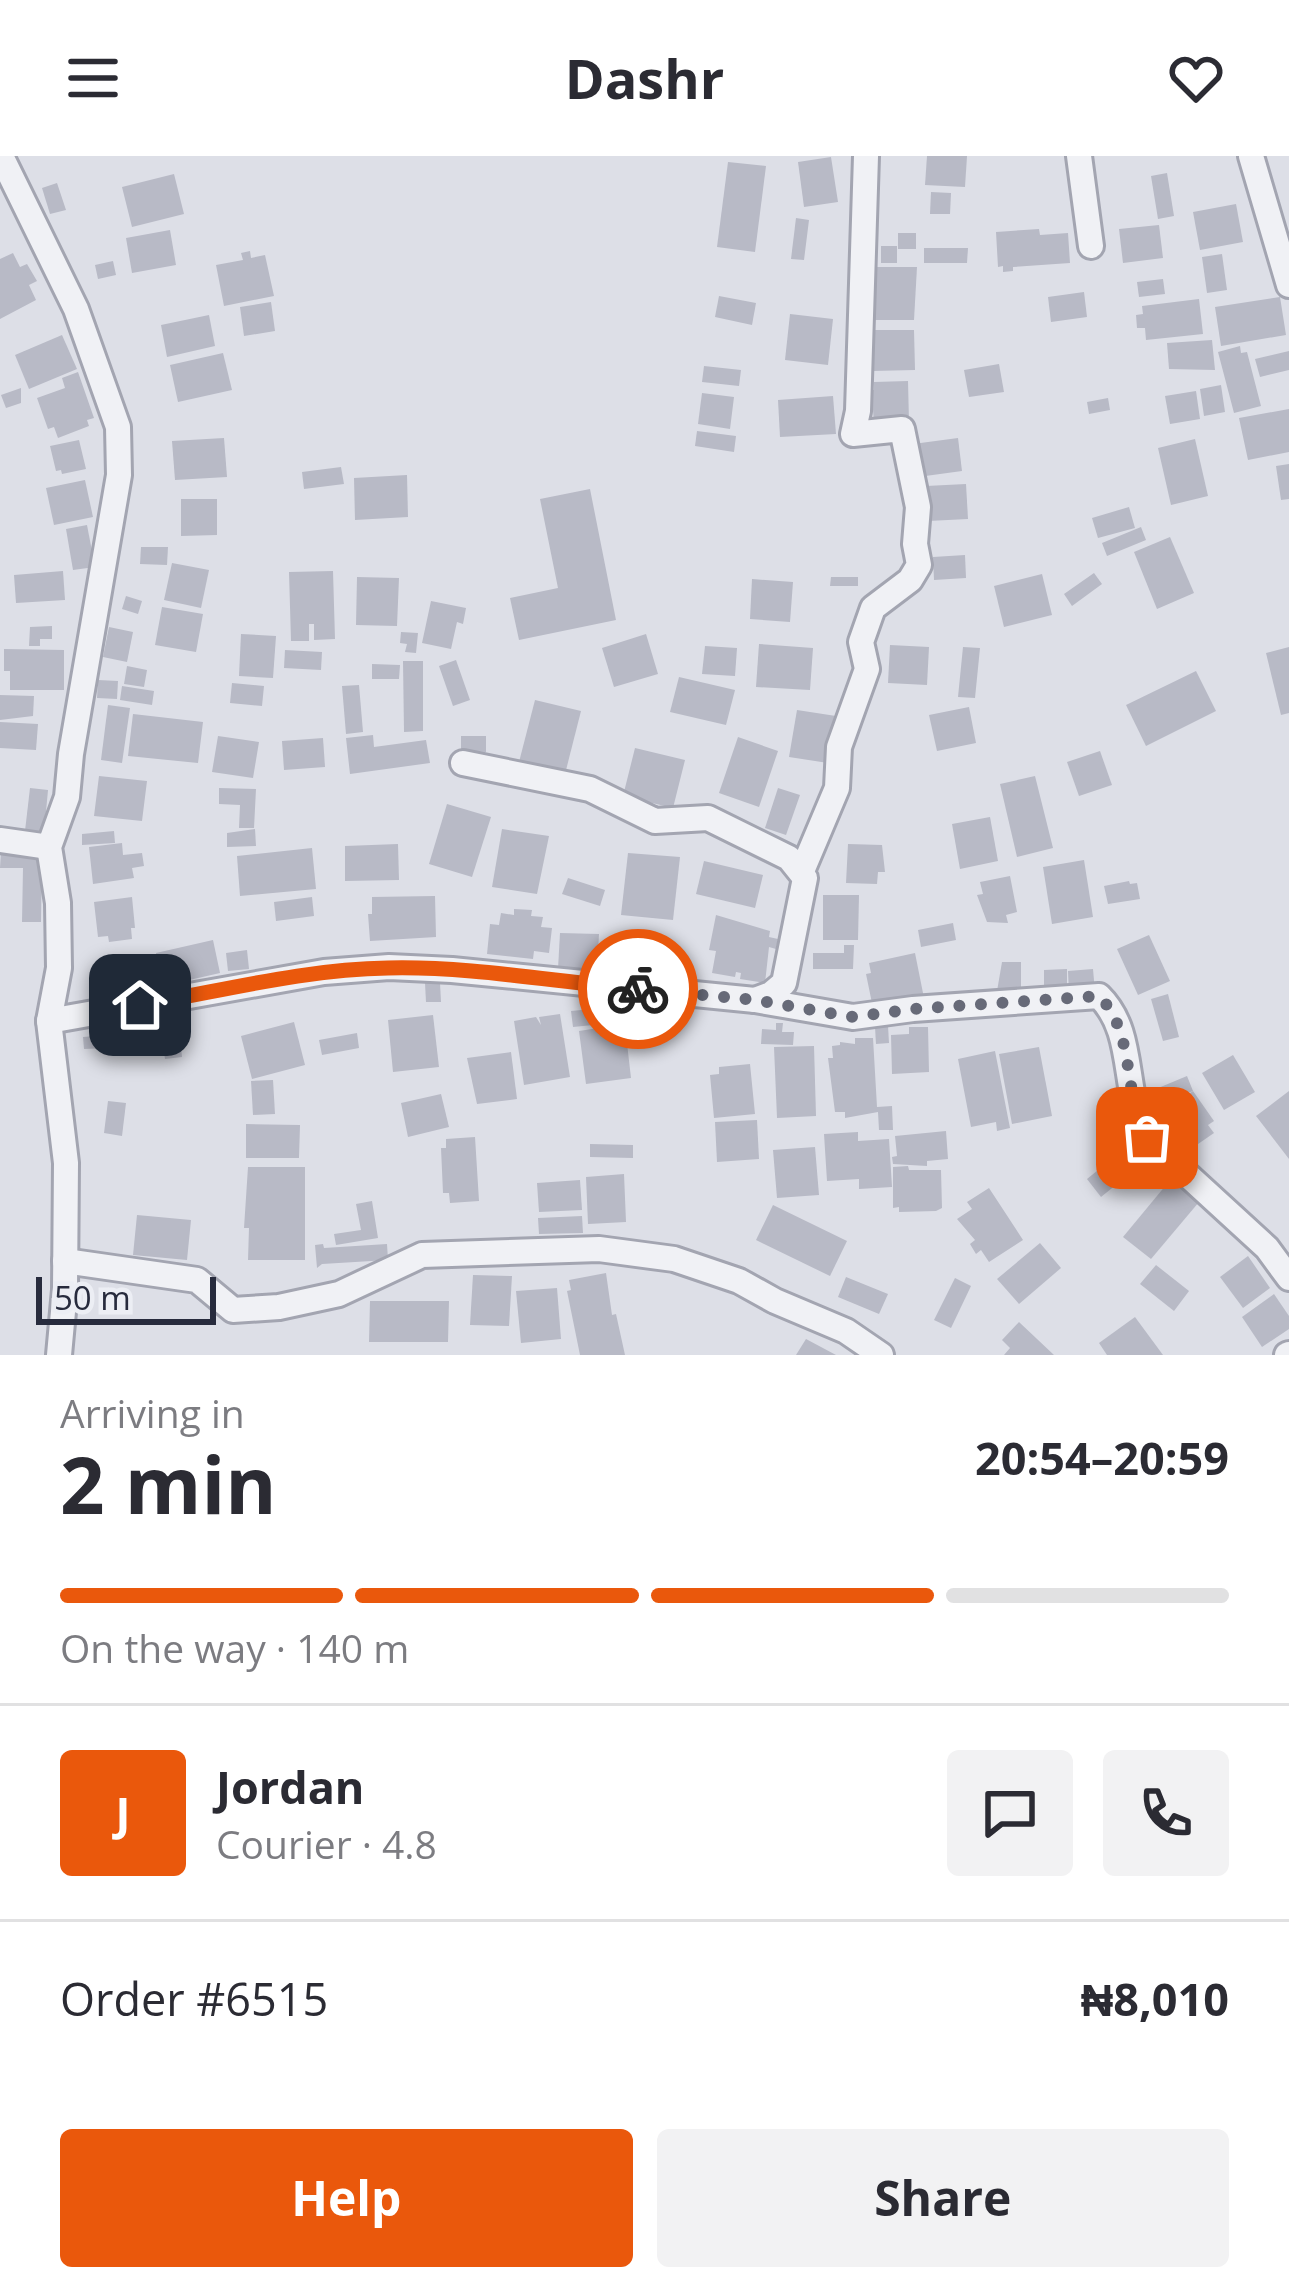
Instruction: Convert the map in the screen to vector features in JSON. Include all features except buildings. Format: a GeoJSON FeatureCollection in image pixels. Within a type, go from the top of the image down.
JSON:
{"type":"FeatureCollection","features":[{"type":"Feature","properties":{"kind":"street"},"geometry":{"type":"LineString","coordinates":[[1,156],[76,309],[118,427],[118,475],[70,754],[68,797],[49,847],[58,903],[59,968],[49,1022],[66,1163],[59,1355]]}},
{"type":"Feature","properties":{"kind":"street"},"geometry":{"type":"LineString","coordinates":[[802,871],[837,788],[839,747],[866,669],[861,642],[873,608],[910,580],[919,565],[915,544],[918,507],[902,429],[853,434],[858,411],[866,156]]}},
{"type":"Feature","properties":{"kind":"street"},"geometry":{"type":"LineString","coordinates":[[1079,156],[1091,246]]}},
{"type":"Feature","properties":{"kind":"street"},"geometry":{"type":"LineString","coordinates":[[1251,156],[1289,285]]}},
{"type":"Feature","properties":{"kind":"street"},"geometry":{"type":"LineString","coordinates":[[463,763],[590,789],[655,821],[707,818],[789,859],[805,878],[799,920],[784,982],[755,1000]]}},
{"type":"Feature","properties":{"kind":"street"},"geometry":{"type":"LineString","coordinates":[[0,840],[49,847]]}},
{"type":"Feature","properties":{"kind":"street"},"geometry":{"type":"LineString","coordinates":[[49,1022],[324,972],[389,968],[755,1000],[853,1017],[1099,996],[1118,1018],[1137,1121],[1147,1138],[1267,1248],[1289,1278]]}},
{"type":"Feature","properties":{"kind":"street"},"geometry":{"type":"LineString","coordinates":[[65,1261],[197,1280],[233,1310],[279,1307],[339,1294],[422,1256],[599,1249],[646,1253],[739,1281],[846,1331],[881,1355]]}},
{"type":"Feature","properties":{"kind":"way so far"},"geometry":{"type":"LineString","coordinates":[[638,989],[755,1000],[853,1017],[1099,996],[1118,1018],[1137,1121],[1147,1138]]}},
{"type":"Feature","properties":{"kind":"route"},"geometry":{"type":"LineString","coordinates":[[140,1005],[324,972],[389,968],[638,989]]}}]}
